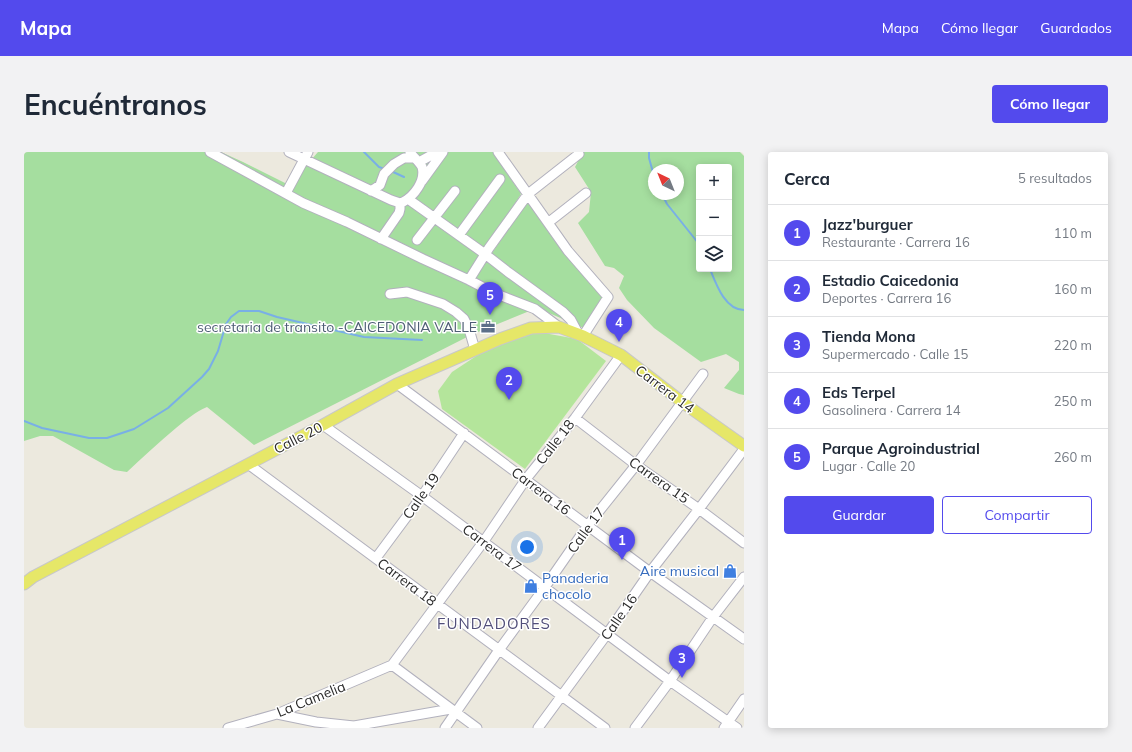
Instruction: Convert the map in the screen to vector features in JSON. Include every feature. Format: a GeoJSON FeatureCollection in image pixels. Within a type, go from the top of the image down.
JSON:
{"type":"FeatureCollection","features":[{"type":"Feature","properties":{"kind":"main road","name":"Calle 20"},"geometry":{"type":"LineString","coordinates":[[24,584],[33,577],[323,425],[397,384],[500,339],[531,328],[559,328],[581,335]]}},
{"type":"Feature","properties":{"kind":"main road","name":"Carrera 14"},"geometry":{"type":"LineString","coordinates":[[581,335],[621,355],[744,447]]}},
{"type":"Feature","properties":{"kind":"street"},"geometry":{"type":"LineString","coordinates":[[289,152],[306,156],[383,197],[391,200],[404,201],[435,218],[459,234],[563,312],[571,320],[581,335],[608,297],[568,251],[549,222],[498,152]]}},
{"type":"Feature","properties":{"kind":"street"},"geometry":{"type":"LineString","coordinates":[[383,197],[380,185],[388,168],[411,156],[437,152]]}},
{"type":"Feature","properties":{"kind":"street"},"geometry":{"type":"LineString","coordinates":[[381,239],[404,201],[422,182],[443,152]]}},
{"type":"Feature","properties":{"kind":"street"},"geometry":{"type":"LineString","coordinates":[[215,153],[303,203],[494,293],[535,309],[559,328]]}},
{"type":"Feature","properties":{"kind":"street"},"geometry":{"type":"LineString","coordinates":[[469,280],[485,254],[528,194],[578,153]]}},
{"type":"Feature","properties":{"kind":"street"},"geometry":{"type":"LineString","coordinates":[[286,193],[306,156]]}},
{"type":"Feature","properties":{"kind":"street"},"geometry":{"type":"LineString","coordinates":[[411,156],[422,168],[422,182]]}},
{"type":"Feature","properties":{"kind":"street"},"geometry":{"type":"LineString","coordinates":[[459,234],[500,180]]}},
{"type":"Feature","properties":{"kind":"street"},"geometry":{"type":"LineString","coordinates":[[371,191],[380,185]]}},
{"type":"Feature","properties":{"kind":"street"},"geometry":{"type":"LineString","coordinates":[[418,240],[455,191]]}},
{"type":"Feature","properties":{"kind":"street"},"geometry":{"type":"LineString","coordinates":[[549,222],[586,193]]}},
{"type":"Feature","properties":{"kind":"street"},"geometry":{"type":"LineString","coordinates":[[390,294],[407,292],[443,304],[456,312],[464,319],[469,329],[475,350]]}},
{"type":"Feature","properties":{"kind":"street","name":"Calle 18"},"geometry":{"type":"LineString","coordinates":[[392,665],[484,541],[526,479],[575,418],[621,355]]}},
{"type":"Feature","properties":{"kind":"street","name":"Calle 17"},"geometry":{"type":"LineString","coordinates":[[444,728],[453,711],[545,588],[588,525],[636,465],[703,374]]}},
{"type":"Feature","properties":{"kind":"street","name":"Carrera 16"},"geometry":{"type":"LineString","coordinates":[[397,384],[650,572],[744,639]]}},
{"type":"Feature","properties":{"kind":"street","name":"Carrera 15"},"geometry":{"type":"LineString","coordinates":[[575,418],[636,465],[699,509],[744,543]]}},
{"type":"Feature","properties":{"kind":"street","name":"Carrera 17"},"geometry":{"type":"LineString","coordinates":[[323,425],[484,541],[726,725],[737,728]]}},
{"type":"Feature","properties":{"kind":"street","name":"Calle 19"},"geometry":{"type":"LineString","coordinates":[[376,558],[422,496],[464,433]]}},
{"type":"Feature","properties":{"kind":"street","name":"Calle 16"},"geometry":{"type":"LineString","coordinates":[[538,728],[608,634],[650,572],[699,509],[744,447]]}},
{"type":"Feature","properties":{"kind":"street","name":"Carrera 18"},"geometry":{"type":"LineString","coordinates":[[248,464],[605,728]]}},
{"type":"Feature","properties":{"kind":"street"},"geometry":{"type":"LineString","coordinates":[[635,728],[670,681],[713,617],[744,577]]}},
{"type":"Feature","properties":{"kind":"street"},"geometry":{"type":"LineString","coordinates":[[392,665],[477,728]]}},
{"type":"Feature","properties":{"kind":"street","name":"La Camelia"},"geometry":{"type":"LineString","coordinates":[[228,728],[277,714],[392,665]]}},
{"type":"Feature","properties":{"kind":"street"},"geometry":{"type":"LineString","coordinates":[[726,725],[744,699]]}},
{"type":"Feature","properties":{"kind":"street"},"geometry":{"type":"LineString","coordinates":[[277,714],[316,722],[354,726],[453,711]]}},
{"type":"Feature","properties":{"kind":"green space"},"geometry":{"type":"Polygon","coordinates":[[[24,152],[221,152],[289,185],[318,152],[493,152],[521,194],[470,273],[476,276],[528,201],[606,297],[586,329],[542,310],[527,312],[473,334],[254,445],[207,407],[176,428],[127,472],[114,470],[53,436],[40,436],[24,441],[24,152]]]}},
{"type":"Feature","properties":{"kind":"green space"},"geometry":{"type":"Polygon","coordinates":[[[583,152],[740,152],[744,156],[744,395],[724,388],[739,370],[739,362],[726,354],[701,362],[654,328],[627,300],[619,288],[624,276],[614,268],[605,266],[578,223],[589,212],[591,192],[575,167],[583,152]]]}},
{"type":"Feature","properties":{"kind":"green space"},"geometry":{"type":"Polygon","coordinates":[[[533,331],[577,339],[606,361],[525,469],[442,409],[438,391],[452,372],[493,345],[533,331]]]}},
{"type":"Feature","properties":{"kind":"waterway"},"geometry":{"type":"LineString","coordinates":[[364,152],[379,167],[385,169]]}},
{"type":"Feature","properties":{"kind":"waterway"},"geometry":{"type":"LineString","coordinates":[[649,152],[651,164]]}},
{"type":"Feature","properties":{"kind":"waterway"},"geometry":{"type":"LineString","coordinates":[[391,171],[404,177]]}},
{"type":"Feature","properties":{"kind":"waterway"},"geometry":{"type":"LineString","coordinates":[[665,200],[696,240]]}},
{"type":"Feature","properties":{"kind":"waterway"},"geometry":{"type":"LineString","coordinates":[[711,272],[718,289],[726,301],[737,309],[744,310]]}},
{"type":"Feature","properties":{"kind":"waterway"},"geometry":{"type":"LineString","coordinates":[[24,421],[42,428],[89,438],[107,438],[134,429],[168,408],[202,377],[209,369],[218,351],[226,324],[231,317],[239,311],[259,311],[277,317],[364,337],[422,340]]}},
{"type":"Feature","properties":{"kind":"place","name":"Parque Agroindustrial"},"geometry":{"type":"Point","coordinates":[490,315]}},
{"type":"Feature","properties":{"kind":"place","name":"secretaria de transito -CAICEDONIA VALLE"},"geometry":{"type":"Point","coordinates":[488,327]}},
{"type":"Feature","properties":{"kind":"place","name":"Eds Terpel"},"geometry":{"type":"Point","coordinates":[619,342]}},
{"type":"Feature","properties":{"kind":"place","name":"Estadio Caicedonia"},"geometry":{"type":"Point","coordinates":[509,400]}},
{"type":"Feature","properties":{"kind":"place","name":"Jazz'burguer"},"geometry":{"type":"Point","coordinates":[622,560]}},
{"type":"Feature","properties":{"kind":"place","name":"Aire musical"},"geometry":{"type":"Point","coordinates":[730,571]}},
{"type":"Feature","properties":{"kind":"place","name":"Panaderia chocolo"},"geometry":{"type":"Point","coordinates":[531,586]}},
{"type":"Feature","properties":{"kind":"place","name":"Tienda Mona"},"geometry":{"type":"Point","coordinates":[682,678]}},
{"type":"Feature","properties":{"kind":"district","name":"FUNDADORES"},"geometry":{"type":"Point","coordinates":[494,623]}}]}
